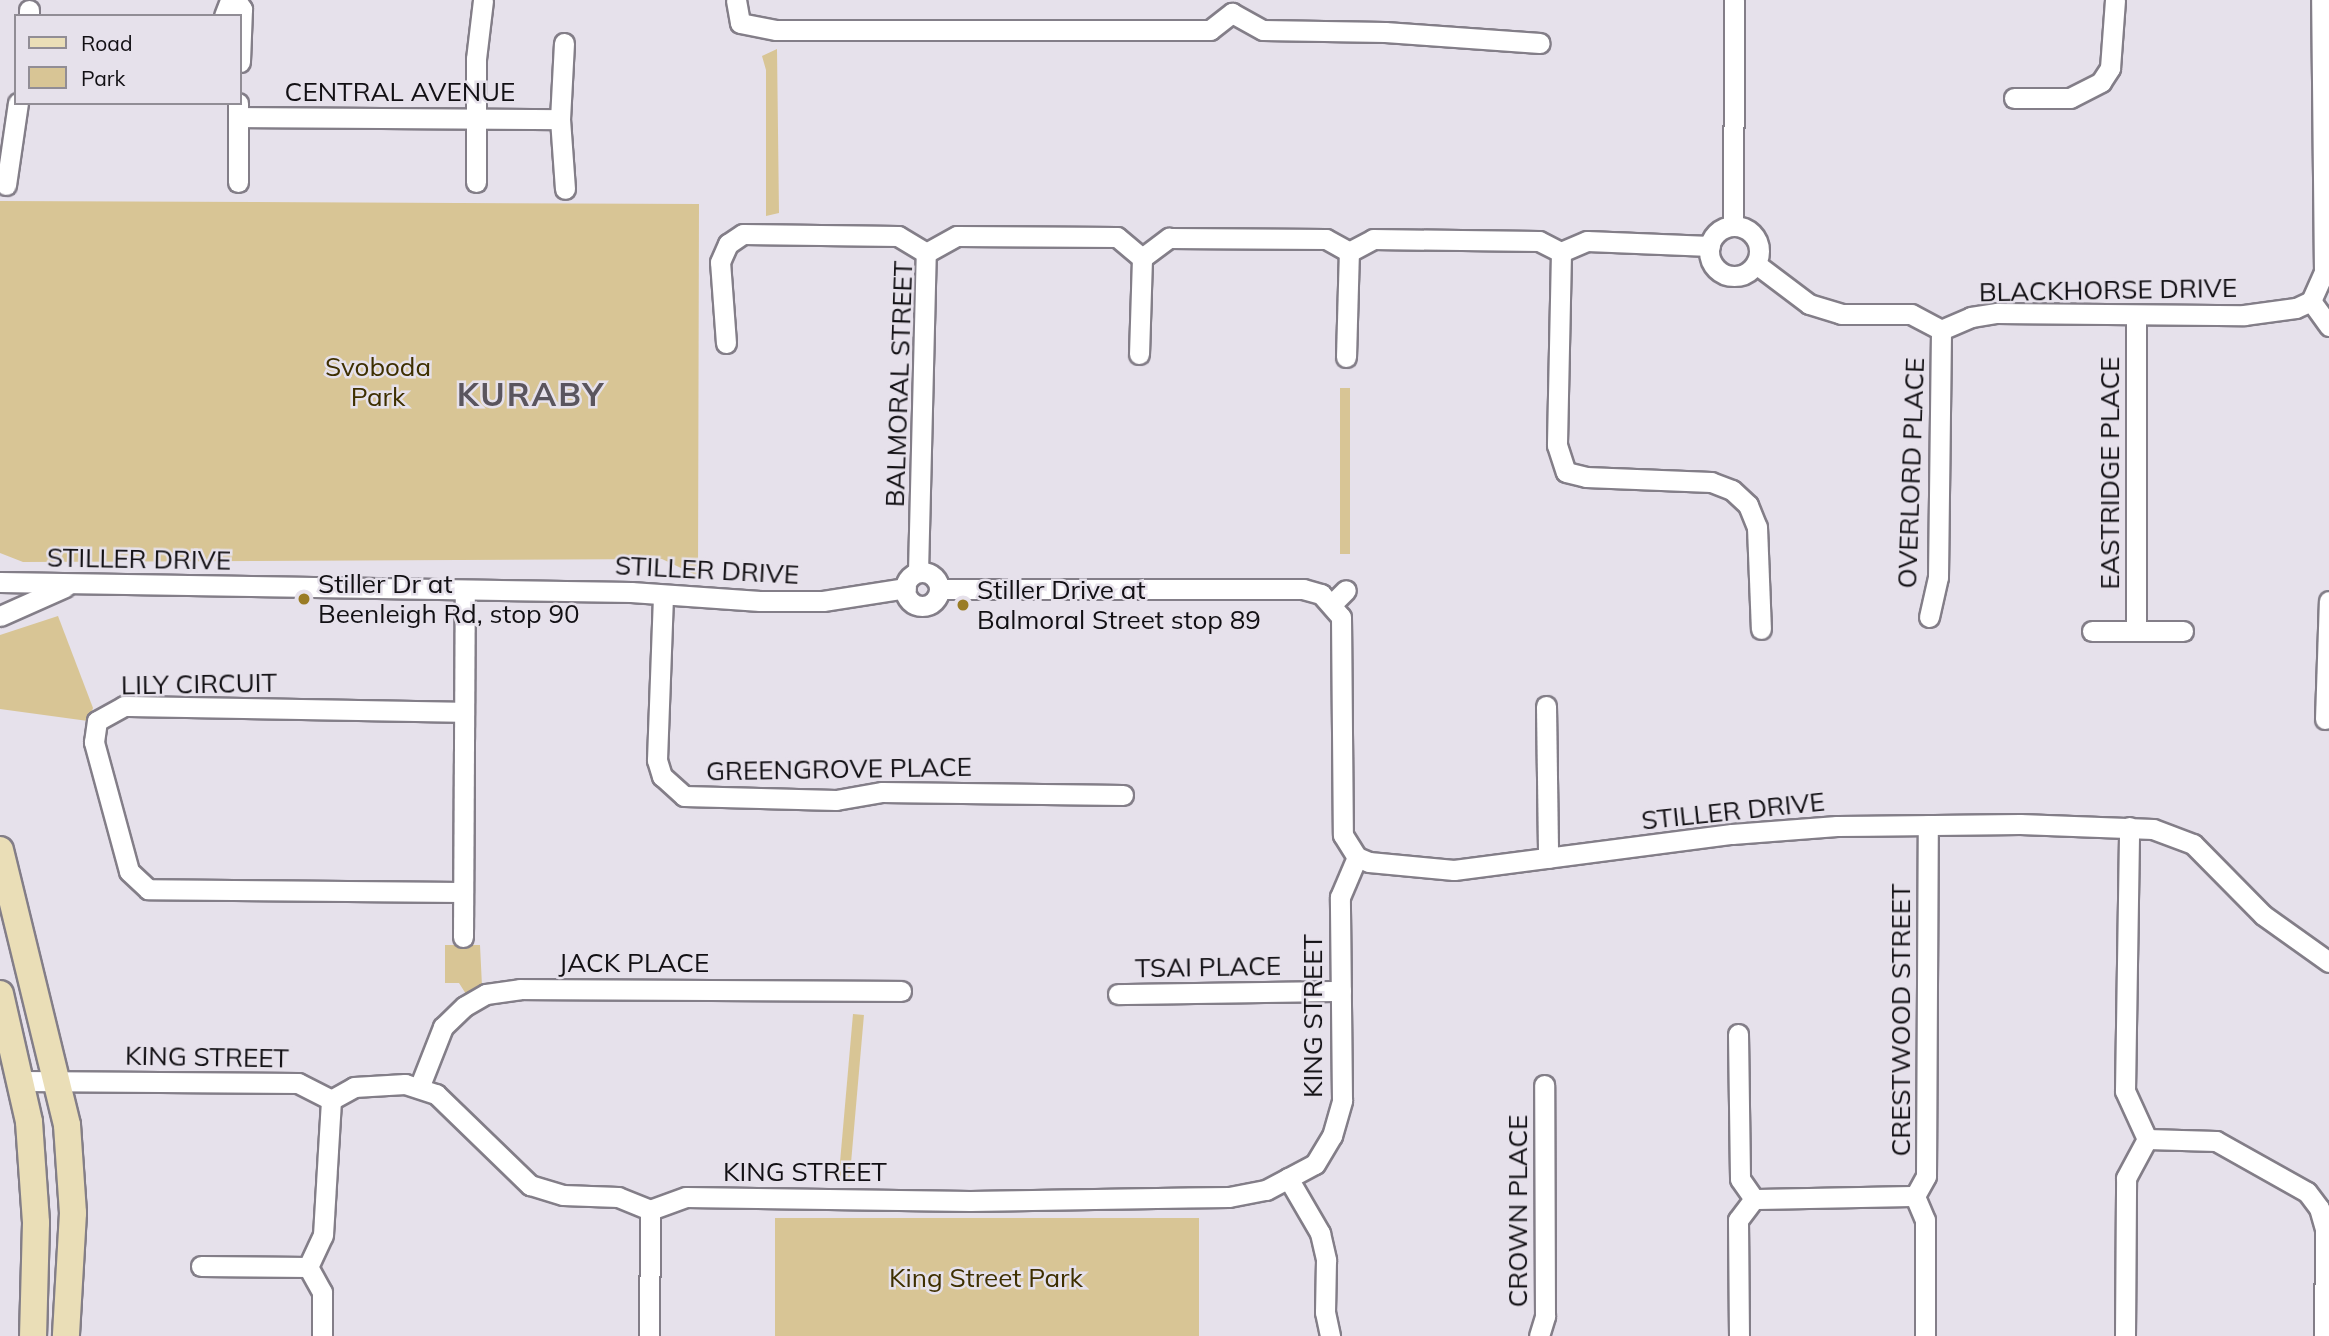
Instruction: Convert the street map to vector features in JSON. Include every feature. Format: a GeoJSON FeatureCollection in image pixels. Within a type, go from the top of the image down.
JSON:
{"type":"FeatureCollection","features":[{"type":"Feature","properties":{"kind":"main road"},"geometry":{"type":"LineString","coordinates":[[0,850],[59,1080],[73,1189],[66,1336]]}},
{"type":"Feature","properties":{"kind":"main road"},"geometry":{"type":"LineString","coordinates":[[0,994],[22,1081],[36,1223],[33,1336]]}},
{"type":"Feature","properties":{"kind":"street"},"geometry":{"type":"LineString","coordinates":[[476,182],[475,118],[484,0]]}},
{"type":"Feature","properties":{"kind":"street"},"geometry":{"type":"LineString","coordinates":[[736,0],[740,23],[776,30],[1210,30],[1232,6],[1263,30],[1385,32],[1540,43]]}},
{"type":"Feature","properties":{"kind":"street"},"geometry":{"type":"LineString","coordinates":[[1733,226],[1734,0]]}},
{"type":"Feature","properties":{"kind":"street"},"geometry":{"type":"LineString","coordinates":[[2014,98],[2070,98],[2101,82],[2110,68],[2115,0]]}},
{"type":"Feature","properties":{"kind":"street"},"geometry":{"type":"LineString","coordinates":[[2321,0],[2324,272],[2311,300],[2329,326]]}},
{"type":"Feature","properties":{"kind":"street"},"geometry":{"type":"LineString","coordinates":[[564,43],[560,118],[565,189]]}},
{"type":"Feature","properties":{"kind":"street"},"geometry":{"type":"LineString","coordinates":[[6,184],[18,105]]}},
{"type":"Feature","properties":{"kind":"street"},"geometry":{"type":"LineString","coordinates":[[238,182],[239,110]]}},
{"type":"Feature","properties":{"kind":"street","name":"CENTRAL AVENUE"},"geometry":{"type":"LineString","coordinates":[[239,110],[475,118],[560,118]]}},
{"type":"Feature","properties":{"kind":"street"},"geometry":{"type":"LineString","coordinates":[[1733,226],[1754,235],[1760,249],[1756,264],[1743,275],[1726,275],[1712,264],[1710,246],[1718,232],[1733,226]]}},
{"type":"Feature","properties":{"kind":"street"},"geometry":{"type":"LineString","coordinates":[[726,343],[719,262],[728,244],[743,234],[898,236],[926,253]]}},
{"type":"Feature","properties":{"kind":"street","name":"BALMORAL STREET"},"geometry":{"type":"LineString","coordinates":[[918,572],[926,253],[957,236],[1117,237],[1142,258]]}},
{"type":"Feature","properties":{"kind":"street"},"geometry":{"type":"LineString","coordinates":[[1139,354],[1142,258],[1169,238],[1326,239],[1349,252]]}},
{"type":"Feature","properties":{"kind":"street"},"geometry":{"type":"LineString","coordinates":[[1349,252],[1373,239],[1539,241],[1561,252],[1587,241],[1710,246]]}},
{"type":"Feature","properties":{"kind":"street"},"geometry":{"type":"LineString","coordinates":[[1346,357],[1349,252]]}},
{"type":"Feature","properties":{"kind":"street"},"geometry":{"type":"LineString","coordinates":[[1561,252],[1557,445],[1566,472],[1586,477],[1711,482],[1732,490],[1748,505],[1757,527],[1761,629]]}},
{"type":"Feature","properties":{"kind":"street"},"geometry":{"type":"LineString","coordinates":[[1756,264],[1809,304],[1841,314],[1911,314],[1941,330]]}},
{"type":"Feature","properties":{"kind":"street","name":"BLACKHORSE DRIVE"},"geometry":{"type":"LineString","coordinates":[[1941,330],[1971,317],[1997,313],[2244,315],[2296,308],[2311,300]]}},
{"type":"Feature","properties":{"kind":"street","name":"EASTRIDGE PLACE"},"geometry":{"type":"LineString","coordinates":[[2136,315],[2136,631]]}},
{"type":"Feature","properties":{"kind":"street","name":"OVERLORD PLACE"},"geometry":{"type":"LineString","coordinates":[[1929,617],[1938,576],[1941,330]]}},
{"type":"Feature","properties":{"kind":"street"},"geometry":{"type":"LineString","coordinates":[[918,572],[933,575],[939,589],[933,601],[919,605],[908,597],[906,588],[918,572]]}},
{"type":"Feature","properties":{"kind":"street"},"geometry":{"type":"LineString","coordinates":[[0,573],[46,584]]}},
{"type":"Feature","properties":{"kind":"street","name":"STILLER DRIVE"},"geometry":{"type":"LineString","coordinates":[[0,582],[823,601],[906,588]]}},
{"type":"Feature","properties":{"kind":"street"},"geometry":{"type":"LineString","coordinates":[[0,615],[69,585]]}},
{"type":"Feature","properties":{"kind":"street"},"geometry":{"type":"LineString","coordinates":[[939,589],[1303,589],[1340,596],[1343,835],[1357,857]]}},
{"type":"Feature","properties":{"kind":"street"},"geometry":{"type":"LineString","coordinates":[[463,937],[461,892],[465,591]]}},
{"type":"Feature","properties":{"kind":"street","name":"GREENGROVE PLACE"},"geometry":{"type":"LineString","coordinates":[[663,596],[657,760],[662,776],[684,796],[836,800],[882,792],[1123,795]]}},
{"type":"Feature","properties":{"kind":"street"},"geometry":{"type":"LineString","coordinates":[[2325,719],[2329,601]]}},
{"type":"Feature","properties":{"kind":"street"},"geometry":{"type":"LineString","coordinates":[[2091,631],[2183,631]]}},
{"type":"Feature","properties":{"kind":"street","name":"LILY CIRCUIT"},"geometry":{"type":"LineString","coordinates":[[461,892],[148,889],[129,871],[93,742],[97,721],[124,706],[463,712]]}},
{"type":"Feature","properties":{"kind":"street"},"geometry":{"type":"LineString","coordinates":[[1546,706],[1548,858]]}},
{"type":"Feature","properties":{"kind":"street","name":"STILLER DRIVE"},"geometry":{"type":"LineString","coordinates":[[1357,857],[1383,865],[1454,870],[1770,830],[1928,825],[2129,827],[2164,830],[2185,838],[2263,915],[2329,962]]}},
{"type":"Feature","properties":{"kind":"street","name":"CRESTWOOD STREET"},"geometry":{"type":"LineString","coordinates":[[1915,1196],[1926,1176],[1928,825]]}},
{"type":"Feature","properties":{"kind":"street"},"geometry":{"type":"LineString","coordinates":[[2129,827],[2125,1091],[2147,1139]]}},
{"type":"Feature","properties":{"kind":"street","name":"KING STREET"},"geometry":{"type":"LineString","coordinates":[[650,1210],[686,1197],[970,1201],[1228,1197],[1266,1190],[1315,1164],[1332,1136],[1342,1100],[1340,897],[1357,857]]}},
{"type":"Feature","properties":{"kind":"street","name":"JACK PLACE"},"geometry":{"type":"LineString","coordinates":[[419,1088],[443,1027],[464,1006],[486,994],[520,989],[901,991]]}},
{"type":"Feature","properties":{"kind":"street","name":"TSAI PLACE"},"geometry":{"type":"LineString","coordinates":[[1118,994],[1341,991]]}},
{"type":"Feature","properties":{"kind":"street"},"geometry":{"type":"LineString","coordinates":[[1738,1034],[1740,1179],[1754,1199]]}},
{"type":"Feature","properties":{"kind":"street","name":"KING STREET"},"geometry":{"type":"LineString","coordinates":[[22,1081],[298,1083],[331,1100]]}},
{"type":"Feature","properties":{"kind":"street"},"geometry":{"type":"LineString","coordinates":[[308,1266],[323,1235],[331,1100],[354,1087],[374,1083],[419,1088],[436,1094],[456,1111],[530,1185],[563,1195],[618,1197],[650,1210],[649,1336]]}},
{"type":"Feature","properties":{"kind":"street","name":"CROWN PLACE"},"geometry":{"type":"LineString","coordinates":[[1539,1336],[1545,1316],[1544,1085]]}},
{"type":"Feature","properties":{"kind":"street"},"geometry":{"type":"LineString","coordinates":[[2125,1336],[2126,1178],[2147,1139]]}},
{"type":"Feature","properties":{"kind":"street"},"geometry":{"type":"LineString","coordinates":[[2147,1139],[2216,1141],[2237,1149],[2307,1192],[2319,1208],[2325,1229],[2324,1336]]}},
{"type":"Feature","properties":{"kind":"street"},"geometry":{"type":"LineString","coordinates":[[1288,1178],[1320,1233],[1326,1260],[1330,1336]]}},
{"type":"Feature","properties":{"kind":"street"},"geometry":{"type":"LineString","coordinates":[[1754,1199],[1915,1196],[1925,1220],[1926,1336]]}},
{"type":"Feature","properties":{"kind":"street"},"geometry":{"type":"LineString","coordinates":[[1739,1336],[1738,1220],[1754,1199]]}},
{"type":"Feature","properties":{"kind":"street"},"geometry":{"type":"LineString","coordinates":[[201,1266],[308,1266]]}},
{"type":"Feature","properties":{"kind":"street"},"geometry":{"type":"LineString","coordinates":[[308,1266],[322,1292],[322,1336]]}},
{"type":"Feature","properties":{"kind":"green space"},"geometry":{"type":"Polygon","coordinates":[[[777,49],[779,213],[766,216],[766,70],[762,56],[777,49]]]}},
{"type":"Feature","properties":{"kind":"green space","name":"Svoboda Park"},"geometry":{"type":"Polygon","coordinates":[[[0,201],[699,204],[698,576],[662,559],[23,562],[0,553],[0,201]]]}},
{"type":"Feature","properties":{"kind":"green space"},"geometry":{"type":"Polygon","coordinates":[[[1340,388],[1350,388],[1350,554],[1340,554],[1340,388]]]}},
{"type":"Feature","properties":{"kind":"green space"},"geometry":{"type":"Polygon","coordinates":[[[58,616],[93,708],[88,721],[0,709],[0,635],[58,616]]]}},
{"type":"Feature","properties":{"kind":"green space"},"geometry":{"type":"Polygon","coordinates":[[[445,945],[480,945],[482,986],[466,994],[459,983],[445,983],[445,945]]]}},
{"type":"Feature","properties":{"kind":"green space"},"geometry":{"type":"Polygon","coordinates":[[[853,1014],[864,1015],[849,1180],[839,1179],[853,1014]]]}},
{"type":"Feature","properties":{"kind":"green space","name":"King Street Park"},"geometry":{"type":"Polygon","coordinates":[[[775,1218],[1199,1218],[1199,1336],[775,1336],[775,1218]]]}},
{"type":"Feature","properties":{"kind":"place","name":"Stiller Dr at Beenleigh Rd, stop 90"},"geometry":{"type":"Point","coordinates":[304,599]}},
{"type":"Feature","properties":{"kind":"place","name":"Stiller Drive at Balmoral Street stop 89"},"geometry":{"type":"Point","coordinates":[963,605]}},
{"type":"Feature","properties":{"kind":"district","name":"KURABY"},"geometry":{"type":"Point","coordinates":[531,394]}}]}
